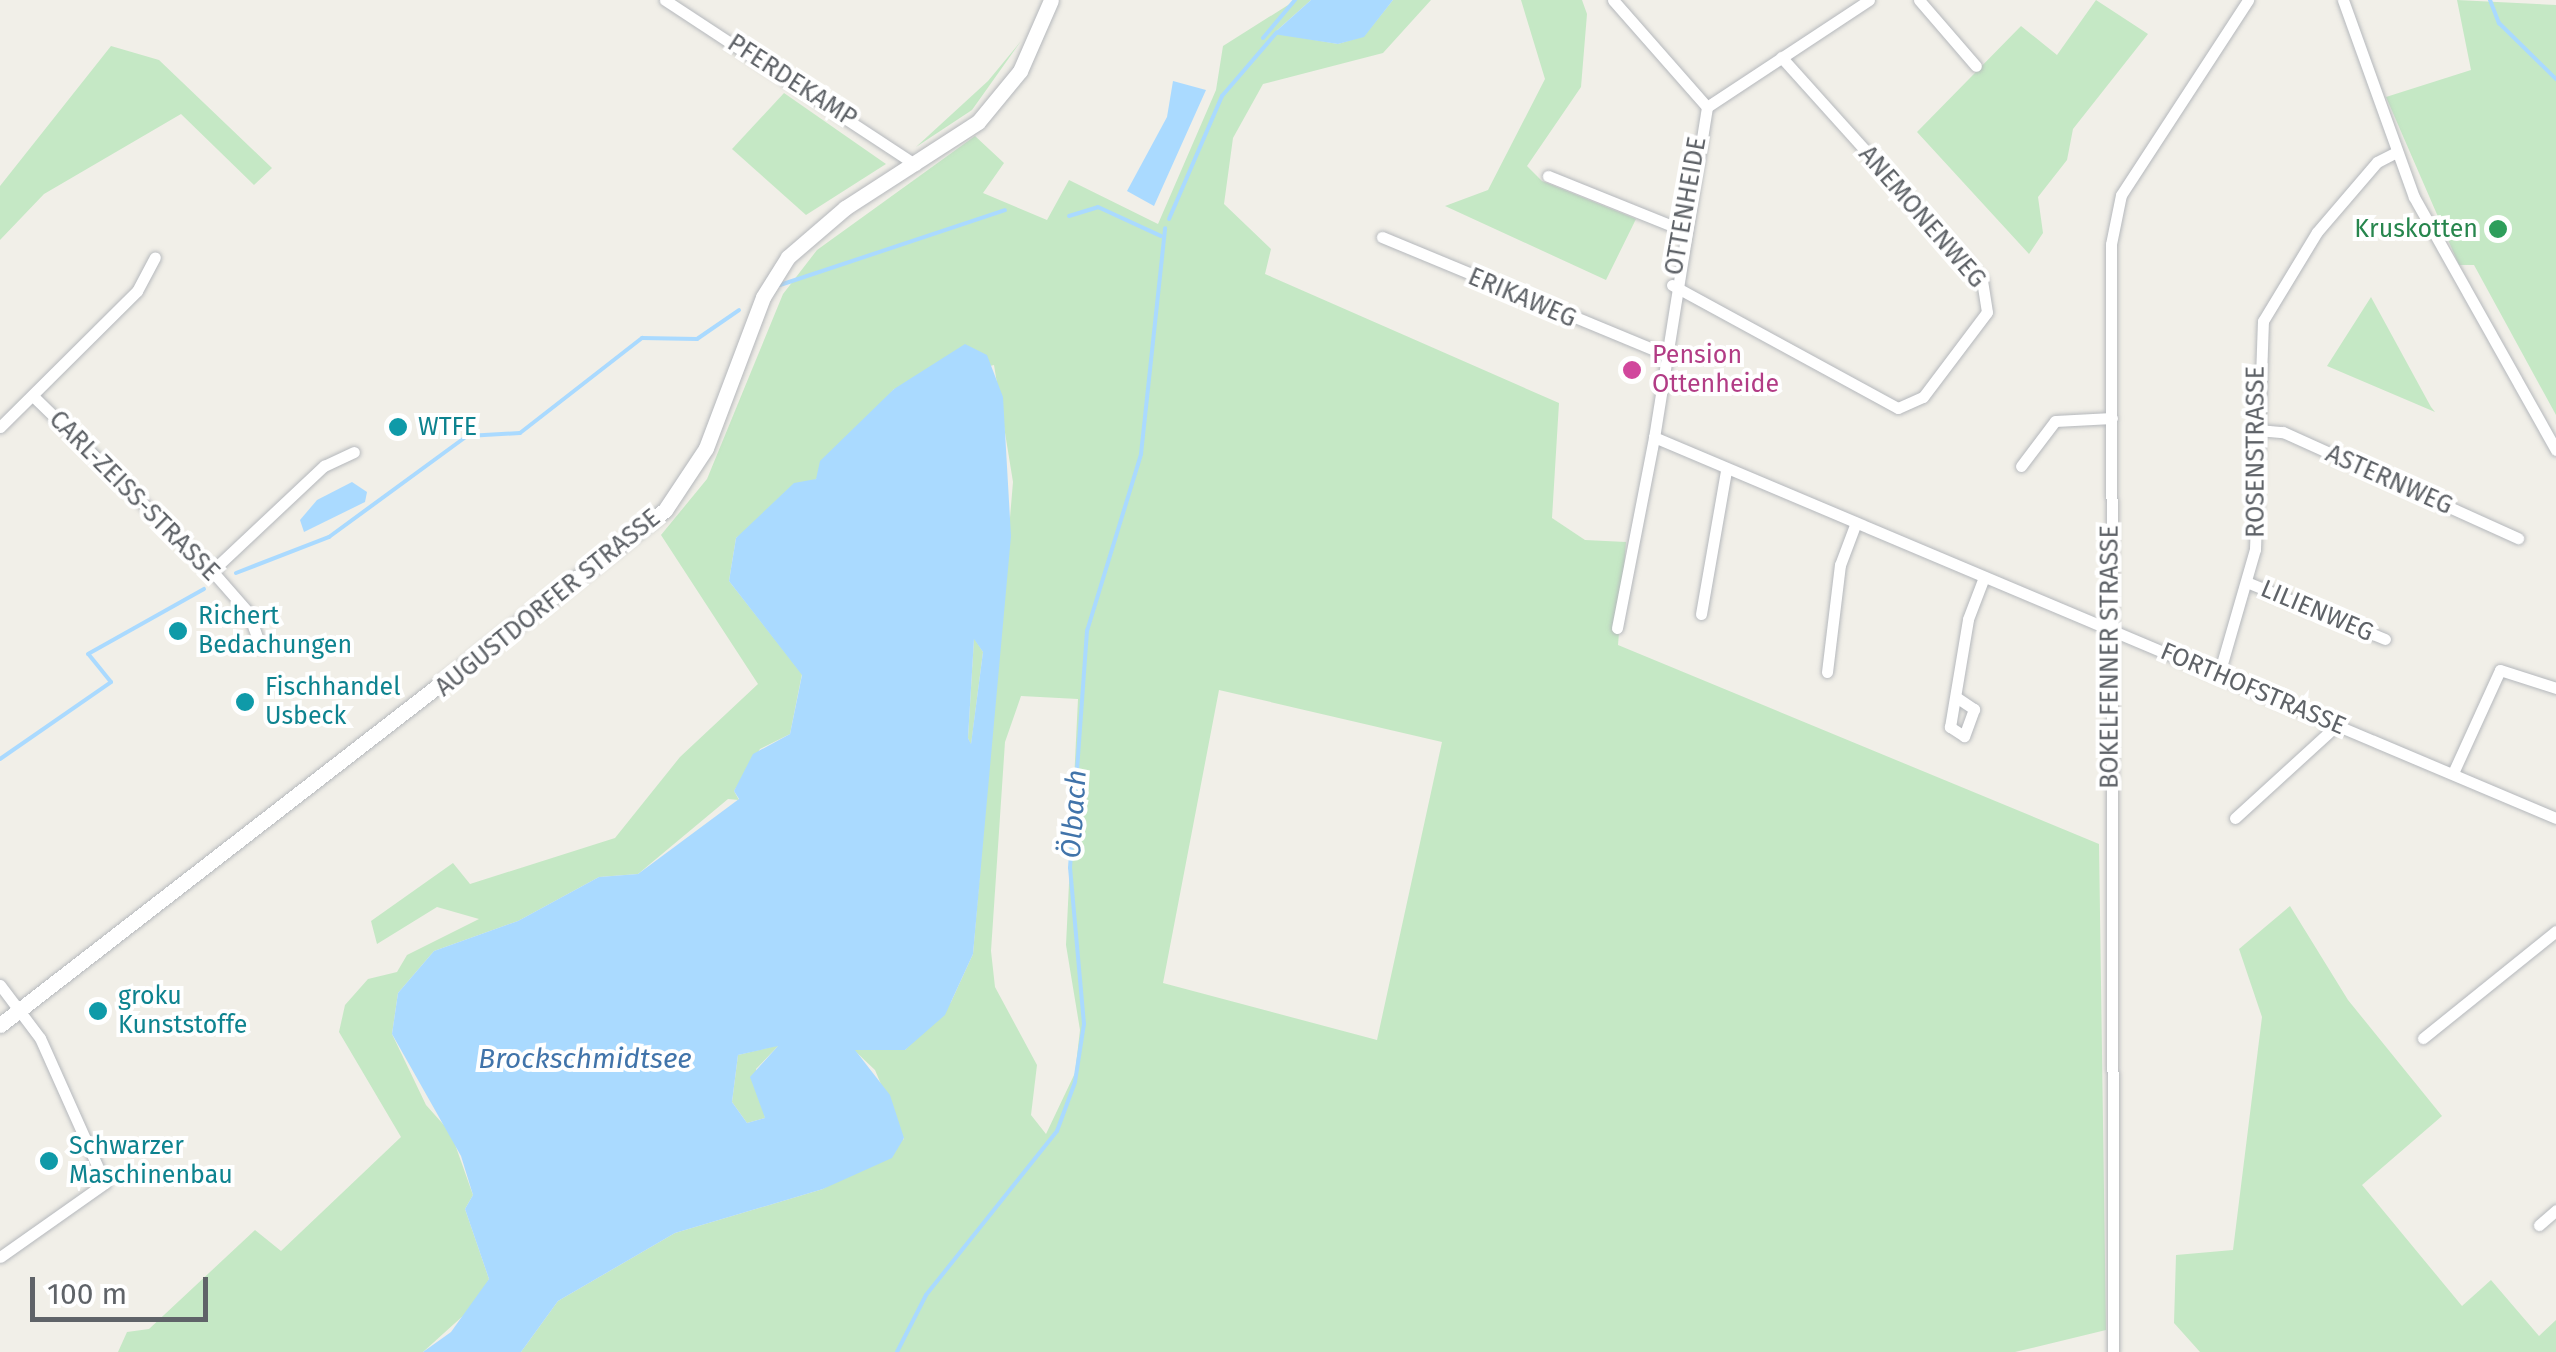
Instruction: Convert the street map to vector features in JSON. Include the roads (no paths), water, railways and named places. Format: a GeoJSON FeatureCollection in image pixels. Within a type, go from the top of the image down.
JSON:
{"type":"FeatureCollection","features":[{"type":"Feature","properties":{"kind":"main road","name":"AUGUSTDORFER STRASSE"},"geometry":{"type":"LineString","coordinates":[[0,1025],[665,510],[706,448],[763,297],[788,257],[1004,96],[1051,0]]}},
{"type":"Feature","properties":{"kind":"street","name":"PFERDEKAMP"},"geometry":{"type":"LineString","coordinates":[[665,0],[916,165]]}},
{"type":"Feature","properties":{"kind":"street"},"geometry":{"type":"LineString","coordinates":[[1613,0],[1707,107]]}},
{"type":"Feature","properties":{"kind":"street","name":"OTTENHEIDE"},"geometry":{"type":"LineString","coordinates":[[1617,628],[1654,437],[1672,285],[1707,107],[1869,0]]}},
{"type":"Feature","properties":{"kind":"street"},"geometry":{"type":"LineString","coordinates":[[1919,0],[1976,66]]}},
{"type":"Feature","properties":{"kind":"street","name":"BOKELFENNER STRASSE"},"geometry":{"type":"LineString","coordinates":[[2112,1352],[2111,244],[2121,195],[2248,0]]}},
{"type":"Feature","properties":{"kind":"street"},"geometry":{"type":"LineString","coordinates":[[2343,0],[2395,154],[2556,450]]}},
{"type":"Feature","properties":{"kind":"street","name":"ANEMONENWEG"},"geometry":{"type":"LineString","coordinates":[[1672,285],[1898,408],[1923,397],[1986,312],[1982,280],[1781,57]]}},
{"type":"Feature","properties":{"kind":"street","name":"ROSENSTRASSE"},"geometry":{"type":"LineString","coordinates":[[2219,674],[2249,583],[2258,430],[2257,351],[2282,280],[2377,162],[2395,154]]}},
{"type":"Feature","properties":{"kind":"street"},"geometry":{"type":"LineString","coordinates":[[1548,176],[1682,230]]}},
{"type":"Feature","properties":{"kind":"street","name":"ERIKAWEG"},"geometry":{"type":"LineString","coordinates":[[1382,238],[1664,354]]}},
{"type":"Feature","properties":{"kind":"street"},"geometry":{"type":"LineString","coordinates":[[0,427],[34,398],[137,291],[155,257]]}},
{"type":"Feature","properties":{"kind":"street","name":"CARL-ZEISS-STRASSE"},"geometry":{"type":"LineString","coordinates":[[34,398],[212,571],[248,612],[260,648]]}},
{"type":"Feature","properties":{"kind":"street"},"geometry":{"type":"LineString","coordinates":[[2021,466],[2055,421],[2112,418]]}},
{"type":"Feature","properties":{"kind":"street","name":"ASTERNWEG"},"geometry":{"type":"LineString","coordinates":[[2258,430],[2283,432],[2518,538]]}},
{"type":"Feature","properties":{"kind":"street"},"geometry":{"type":"LineString","coordinates":[[1654,437],[1726,472],[1701,614]]}},
{"type":"Feature","properties":{"kind":"street"},"geometry":{"type":"LineString","coordinates":[[212,571],[324,466],[354,452]]}},
{"type":"Feature","properties":{"kind":"street","name":"FORTHOFSTRASSE"},"geometry":{"type":"LineString","coordinates":[[1726,472],[2219,674],[2556,818]]}},
{"type":"Feature","properties":{"kind":"street"},"geometry":{"type":"LineString","coordinates":[[1827,672],[1840,566],[1855,524]]}},
{"type":"Feature","properties":{"kind":"street"},"geometry":{"type":"LineString","coordinates":[[1956,696],[1984,577]]}},
{"type":"Feature","properties":{"kind":"street","name":"LILIENWEG"},"geometry":{"type":"LineString","coordinates":[[2249,583],[2385,639]]}},
{"type":"Feature","properties":{"kind":"street"},"geometry":{"type":"LineString","coordinates":[[2452,773],[2500,670],[2556,688]]}},
{"type":"Feature","properties":{"kind":"street"},"geometry":{"type":"LineString","coordinates":[[2234,818],[2337,725]]}},
{"type":"Feature","properties":{"kind":"street"},"geometry":{"type":"LineString","coordinates":[[2423,1038],[2556,931]]}},
{"type":"Feature","properties":{"kind":"street"},"geometry":{"type":"LineString","coordinates":[[0,984],[20,1010],[105,1183],[0,1257]]}},
{"type":"Feature","properties":{"kind":"street"},"geometry":{"type":"LineString","coordinates":[[2540,1225],[2556,1210]]}},
{"type":"Feature","properties":{"kind":"water"},"geometry":{"type":"Polygon","coordinates":[[[1311,0],[1393,0],[1364,37],[1338,44],[1273,34],[1311,0]]]}},
{"type":"Feature","properties":{"kind":"water"},"geometry":{"type":"Polygon","coordinates":[[[1173,81],[1206,90],[1154,206],[1127,191],[1167,117],[1173,81]]]}},
{"type":"Feature","properties":{"kind":"water","name":"Brockschmidtsee"},"geometry":{"type":"Polygon","coordinates":[[[965,344],[987,355],[1003,397],[1011,536],[973,954],[945,1015],[905,1050],[855,1050],[890,1095],[904,1138],[892,1158],[823,1189],[675,1233],[558,1301],[521,1352],[423,1352],[451,1332],[489,1279],[465,1209],[473,1195],[461,1156],[392,1034],[398,993],[434,951],[518,921],[599,877],[638,874],[739,799],[734,791],[753,754],[790,734],[802,675],[729,581],[736,538],[794,483],[816,479],[820,461],[894,389],[965,344]],[[974,639],[968,738],[971,744],[983,652],[974,639]],[[778,1046],[738,1055],[732,1102],[747,1123],[765,1118],[750,1077],[778,1046]]]}},
{"type":"Feature","properties":{"kind":"water"},"geometry":{"type":"Polygon","coordinates":[[[352,482],[367,492],[365,502],[304,532],[300,520],[317,500],[352,482]]]}},
{"type":"Feature","properties":{"kind":"waterway","name":"Ölbach"},"geometry":{"type":"LineString","coordinates":[[1263,38],[1295,0]]}},
{"type":"Feature","properties":{"kind":"waterway"},"geometry":{"type":"LineString","coordinates":[[2490,0],[2499,23],[2556,79]]}},
{"type":"Feature","properties":{"kind":"waterway","name":"Ölbach"},"geometry":{"type":"LineString","coordinates":[[1169,219],[1222,96],[1277,32]]}},
{"type":"Feature","properties":{"kind":"waterway"},"geometry":{"type":"LineString","coordinates":[[1069,216],[1098,207],[1161,236]]}},
{"type":"Feature","properties":{"kind":"waterway"},"geometry":{"type":"LineString","coordinates":[[780,285],[1005,210]]}},
{"type":"Feature","properties":{"kind":"waterway","name":"Ölbach"},"geometry":{"type":"LineString","coordinates":[[897,1352],[926,1295],[1057,1131],[1075,1082],[1084,1024],[1070,868],[1087,631],[1141,454],[1165,228]]}},
{"type":"Feature","properties":{"kind":"waterway"},"geometry":{"type":"LineString","coordinates":[[236,573],[329,537],[467,436],[520,433],[642,338],[697,339],[739,310]]}},
{"type":"Feature","properties":{"kind":"waterway"},"geometry":{"type":"LineString","coordinates":[[0,759],[111,682],[88,654],[204,589]]}},
{"type":"Feature","properties":{"kind":"place","name":"Kruskotten"},"geometry":{"type":"Point","coordinates":[2498,229]}},
{"type":"Feature","properties":{"kind":"place","name":"Pension Ottenheide"},"geometry":{"type":"Point","coordinates":[1632,370]}},
{"type":"Feature","properties":{"kind":"place","name":"WTFE"},"geometry":{"type":"Point","coordinates":[398,427]}},
{"type":"Feature","properties":{"kind":"place","name":"Richert Bedachungen"},"geometry":{"type":"Point","coordinates":[178,631]}},
{"type":"Feature","properties":{"kind":"place","name":"Fischhandel Usbeck"},"geometry":{"type":"Point","coordinates":[245,702]}},
{"type":"Feature","properties":{"kind":"place","name":"groku Kunststoffe"},"geometry":{"type":"Point","coordinates":[98,1011]}},
{"type":"Feature","properties":{"kind":"place","name":"Schwarzer Maschinenbau"},"geometry":{"type":"Point","coordinates":[49,1161]}}]}
